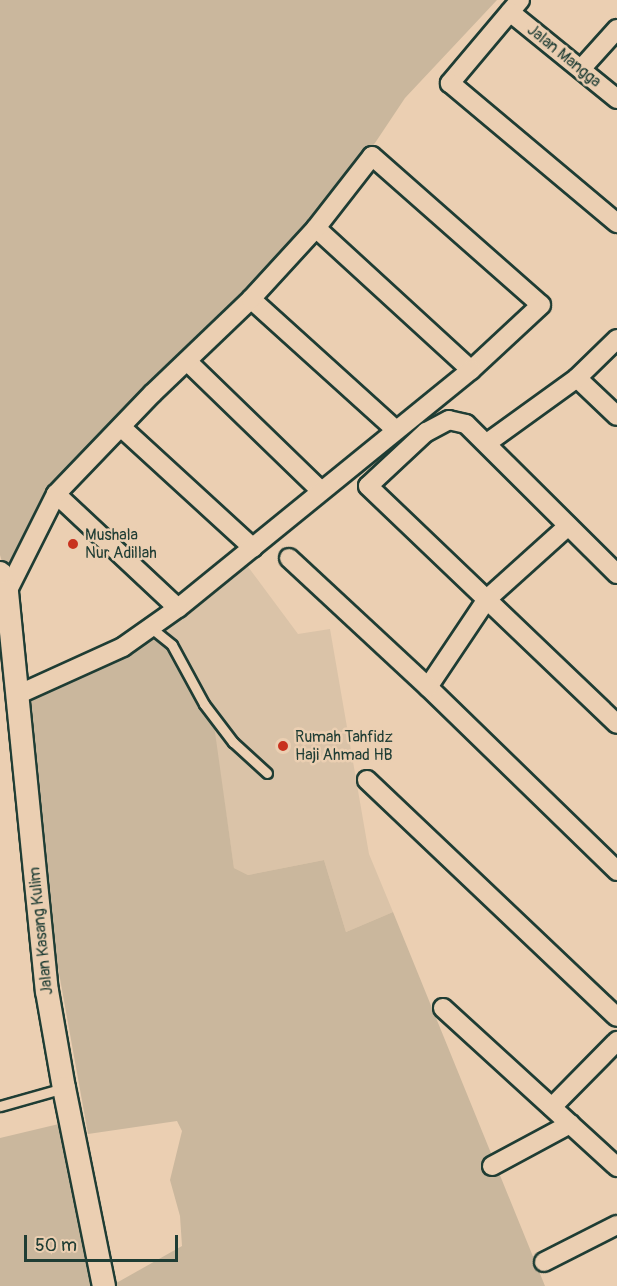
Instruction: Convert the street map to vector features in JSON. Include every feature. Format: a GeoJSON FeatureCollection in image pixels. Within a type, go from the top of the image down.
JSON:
{"type":"FeatureCollection","features":[{"type":"Feature","properties":{"kind":"street","name":"Jalan Mangga"},"geometry":{"type":"LineString","coordinates":[[515,6],[581,69],[617,99]]}},
{"type":"Feature","properties":{"kind":"street"},"geometry":{"type":"LineString","coordinates":[[515,6],[450,83],[617,223]]}},
{"type":"Feature","properties":{"kind":"street"},"geometry":{"type":"LineString","coordinates":[[581,69],[617,29]]}},
{"type":"Feature","properties":{"kind":"street"},"geometry":{"type":"LineString","coordinates":[[4,583],[56,495],[121,426],[251,299],[316,228],[372,156],[541,305],[471,370],[395,429],[178,608],[123,647],[17,695]]}},
{"type":"Feature","properties":{"kind":"street"},"geometry":{"type":"LineString","coordinates":[[316,228],[471,370]]}},
{"type":"Feature","properties":{"kind":"street"},"geometry":{"type":"LineString","coordinates":[[251,299],[395,429]]}},
{"type":"Feature","properties":{"kind":"street"},"geometry":{"type":"LineString","coordinates":[[488,443],[577,378],[617,339]]}},
{"type":"Feature","properties":{"kind":"street"},"geometry":{"type":"LineString","coordinates":[[188,362],[321,491]]}},
{"type":"Feature","properties":{"kind":"street"},"geometry":{"type":"LineString","coordinates":[[577,378],[617,416]]}},
{"type":"Feature","properties":{"kind":"street"},"geometry":{"type":"LineString","coordinates":[[617,574],[488,443],[466,424],[449,420],[426,432],[368,486],[617,723]]}},
{"type":"Feature","properties":{"kind":"street"},"geometry":{"type":"LineString","coordinates":[[121,426],[253,548]]}},
{"type":"Feature","properties":{"kind":"street"},"geometry":{"type":"LineString","coordinates":[[56,495],[178,608]]}},
{"type":"Feature","properties":{"kind":"street"},"geometry":{"type":"LineString","coordinates":[[428,687],[487,598],[568,526]]}},
{"type":"Feature","properties":{"kind":"street"},"geometry":{"type":"LineString","coordinates":[[289,558],[428,687],[617,871]]}},
{"type":"Feature","properties":{"kind":"street","name":"Jalan Kasang Kulim"},"geometry":{"type":"LineString","coordinates":[[4,583],[47,991],[104,1286]]}},
{"type":"Feature","properties":{"kind":"street"},"geometry":{"type":"LineString","coordinates":[[368,780],[617,1017]]}},
{"type":"Feature","properties":{"kind":"street"},"geometry":{"type":"LineString","coordinates":[[443,1008],[617,1167]]}},
{"type":"Feature","properties":{"kind":"street"},"geometry":{"type":"LineString","coordinates":[[552,1107],[617,1041]]}},
{"type":"Feature","properties":{"kind":"street"},"geometry":{"type":"LineString","coordinates":[[492,1166],[570,1124]]}},
{"type":"Feature","properties":{"kind":"street"},"geometry":{"type":"LineString","coordinates":[[544,1262],[617,1225]]}},
{"type":"Feature","properties":{"kind":"lane"},"geometry":{"type":"LineString","coordinates":[[150,627],[172,645],[204,704],[233,742],[267,773]]}},
{"type":"Feature","properties":{"kind":"lane"},"geometry":{"type":"LineString","coordinates":[[0,1106],[64,1088]]}},
{"type":"Feature","properties":{"kind":"shaded area"},"geometry":{"type":"Polygon","coordinates":[[[0,0],[497,0],[405,98],[375,143],[291,246],[51,489],[18,561],[5,572],[0,555],[0,0]]]}},
{"type":"Feature","properties":{"kind":"shaded area","name":"Rumah Tahfidz Haji Ahmad HB"},"geometry":{"type":"Polygon","coordinates":[[[246,564],[298,634],[330,629],[369,854],[393,912],[346,932],[324,860],[248,875],[234,868],[214,732],[26,704],[73,677],[246,564]]]}},
{"type":"Feature","properties":{"kind":"shaded area"},"geometry":{"type":"Polygon","coordinates":[[[150,637],[160,639],[214,725],[234,868],[248,875],[324,860],[346,932],[393,912],[545,1286],[111,1286],[182,1246],[180,1216],[170,1180],[182,1131],[177,1121],[88,1134],[55,951],[26,704],[150,637]]]}},
{"type":"Feature","properties":{"kind":"shaded area"},"geometry":{"type":"Polygon","coordinates":[[[63,1123],[95,1286],[0,1286],[0,1138],[63,1123]]]}},
{"type":"Feature","properties":{"kind":"place","name":"Mushala Nur Adillah"},"geometry":{"type":"Point","coordinates":[73,544]}},
{"type":"Feature","properties":{"kind":"place","name":"Rumah Tahfidz Haji Ahmad HB"},"geometry":{"type":"Point","coordinates":[283,746]}}]}
